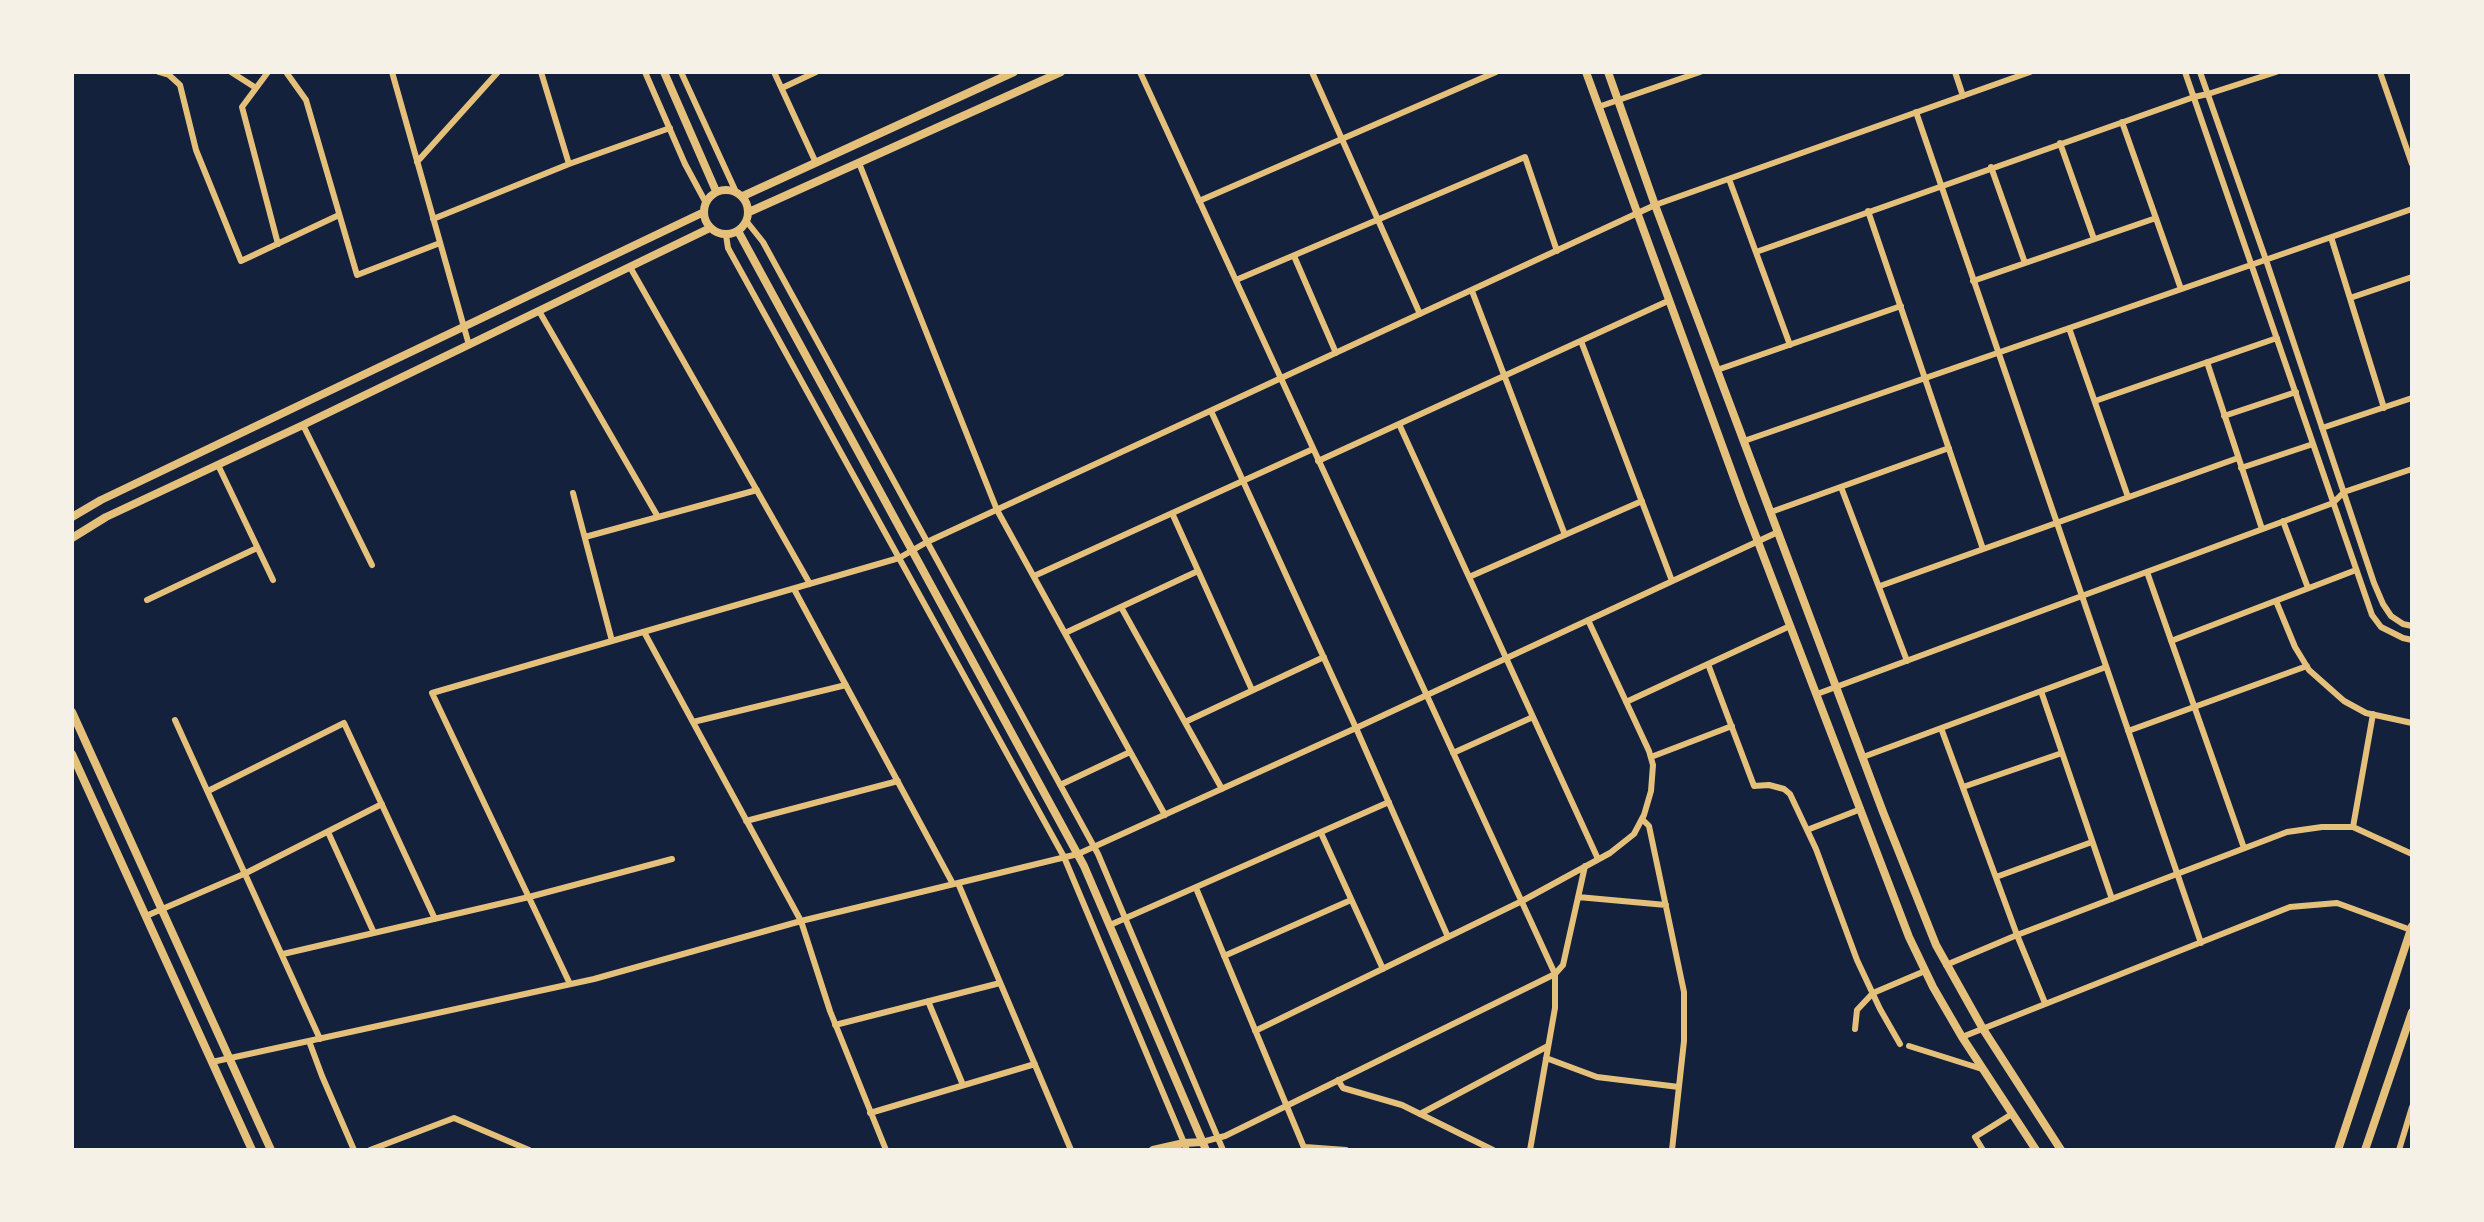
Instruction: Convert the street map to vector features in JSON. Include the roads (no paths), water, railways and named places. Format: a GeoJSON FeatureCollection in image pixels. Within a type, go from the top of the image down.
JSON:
{"type":"FeatureCollection","features":[{"type":"Feature","properties":{"kind":"street"},"geometry":{"type":"LineString","coordinates":[[159,72],[169,75],[180,85],[196,150],[241,261],[339,214]]}},
{"type":"Feature","properties":{"kind":"street"},"geometry":{"type":"LineString","coordinates":[[231,72],[256,88]]}},
{"type":"Feature","properties":{"kind":"street"},"geometry":{"type":"LineString","coordinates":[[268,72],[242,107],[278,244]]}},
{"type":"Feature","properties":{"kind":"street"},"geometry":{"type":"LineString","coordinates":[[286,72],[306,100],[357,275],[440,243]]}},
{"type":"Feature","properties":{"kind":"street"},"geometry":{"type":"LineString","coordinates":[[392,72],[469,345]]}},
{"type":"Feature","properties":{"kind":"street"},"geometry":{"type":"LineString","coordinates":[[417,162],[498,72]]}},
{"type":"Feature","properties":{"kind":"street"},"geometry":{"type":"LineString","coordinates":[[542,72],[569,164]]}},
{"type":"Feature","properties":{"kind":"street"},"geometry":{"type":"LineString","coordinates":[[645,72],[685,164],[706,202]]}},
{"type":"Feature","properties":{"kind":"street"},"geometry":{"type":"LineString","coordinates":[[664,72],[716,191]]}},
{"type":"Feature","properties":{"kind":"street"},"geometry":{"type":"LineString","coordinates":[[681,72],[740,194],[748,205],[747,222],[738,231],[726,235],[710,228],[705,220],[706,202],[716,191],[727,190],[740,194],[816,163],[1014,72]]}},
{"type":"Feature","properties":{"kind":"street"},"geometry":{"type":"LineString","coordinates":[[774,72],[816,163]]}},
{"type":"Feature","properties":{"kind":"street"},"geometry":{"type":"LineString","coordinates":[[782,88],[816,72]]}},
{"type":"Feature","properties":{"kind":"street"},"geometry":{"type":"LineString","coordinates":[[749,212],[1060,72]]}},
{"type":"Feature","properties":{"kind":"street"},"geometry":{"type":"LineString","coordinates":[[1140,72],[1555,974],[1555,1008],[1530,1150]]}},
{"type":"Feature","properties":{"kind":"street"},"geometry":{"type":"LineString","coordinates":[[1312,72],[1420,314]]}},
{"type":"Feature","properties":{"kind":"street"},"geometry":{"type":"LineString","coordinates":[[1199,201],[1496,72]]}},
{"type":"Feature","properties":{"kind":"street"},"geometry":{"type":"LineString","coordinates":[[1586,72],[1668,301],[1909,937],[1962,1037],[2036,1150]]}},
{"type":"Feature","properties":{"kind":"street"},"geometry":{"type":"LineString","coordinates":[[1608,72],[1655,205],[1936,945],[1983,1029],[2061,1150]]}},
{"type":"Feature","properties":{"kind":"street"},"geometry":{"type":"LineString","coordinates":[[1598,107],[1700,72]]}},
{"type":"Feature","properties":{"kind":"street"},"geometry":{"type":"LineString","coordinates":[[1955,72],[1963,96]]}},
{"type":"Feature","properties":{"kind":"street"},"geometry":{"type":"LineString","coordinates":[[570,984],[432,693],[899,558],[927,542],[1655,205],[2030,72]]}},
{"type":"Feature","properties":{"kind":"street"},"geometry":{"type":"LineString","coordinates":[[2185,72],[2372,615],[2381,627],[2412,640]]}},
{"type":"Feature","properties":{"kind":"street"},"geometry":{"type":"LineString","coordinates":[[2200,72],[2383,604],[2391,616],[2403,624],[2412,626]]}},
{"type":"Feature","properties":{"kind":"street"},"geometry":{"type":"LineString","coordinates":[[1756,252],[2060,143],[2194,97],[2276,72]]}},
{"type":"Feature","properties":{"kind":"street"},"geometry":{"type":"LineString","coordinates":[[2380,72],[2412,164]]}},
{"type":"Feature","properties":{"kind":"street"},"geometry":{"type":"LineString","coordinates":[[1916,112],[2201,943]]}},
{"type":"Feature","properties":{"kind":"street"},"geometry":{"type":"LineString","coordinates":[[2122,122],[2181,289]]}},
{"type":"Feature","properties":{"kind":"street"},"geometry":{"type":"LineString","coordinates":[[433,219],[569,164],[670,128]]}},
{"type":"Feature","properties":{"kind":"street"},"geometry":{"type":"LineString","coordinates":[[2060,143],[2094,239]]}},
{"type":"Feature","properties":{"kind":"street"},"geometry":{"type":"LineString","coordinates":[[1236,280],[1525,157],[1557,251]]}},
{"type":"Feature","properties":{"kind":"street"},"geometry":{"type":"LineString","coordinates":[[859,163],[997,510],[1165,815]]}},
{"type":"Feature","properties":{"kind":"street"},"geometry":{"type":"LineString","coordinates":[[1991,167],[2025,263]]}},
{"type":"Feature","properties":{"kind":"street"},"geometry":{"type":"LineString","coordinates":[[1728,178],[1790,345]]}},
{"type":"Feature","properties":{"kind":"street"},"geometry":{"type":"LineString","coordinates":[[1744,441],[2412,209]]}},
{"type":"Feature","properties":{"kind":"street"},"geometry":{"type":"LineString","coordinates":[[1868,211],[1983,549]]}},
{"type":"Feature","properties":{"kind":"street"},"geometry":{"type":"LineString","coordinates":[[72,517],[101,500],[704,212]]}},
{"type":"Feature","properties":{"kind":"street"},"geometry":{"type":"LineString","coordinates":[[1973,280],[2156,218]]}},
{"type":"Feature","properties":{"kind":"street"},"geometry":{"type":"LineString","coordinates":[[747,222],[763,242],[1095,847],[1223,1150]]}},
{"type":"Feature","properties":{"kind":"street"},"geometry":{"type":"LineString","coordinates":[[72,538],[106,517],[303,425],[710,228]]}},
{"type":"Feature","properties":{"kind":"street"},"geometry":{"type":"LineString","coordinates":[[738,231],[1078,854],[1204,1146]]}},
{"type":"Feature","properties":{"kind":"street"},"geometry":{"type":"LineString","coordinates":[[726,235],[728,248],[1064,857],[1188,1148]]}},
{"type":"Feature","properties":{"kind":"street"},"geometry":{"type":"LineString","coordinates":[[2331,237],[2384,408]]}},
{"type":"Feature","properties":{"kind":"street"},"geometry":{"type":"LineString","coordinates":[[1294,256],[1336,353]]}},
{"type":"Feature","properties":{"kind":"street"},"geometry":{"type":"LineString","coordinates":[[630,267],[810,584]]}},
{"type":"Feature","properties":{"kind":"street"},"geometry":{"type":"LineString","coordinates":[[2350,298],[2412,278]]}},
{"type":"Feature","properties":{"kind":"street"},"geometry":{"type":"LineString","coordinates":[[1472,291],[1565,535]]}},
{"type":"Feature","properties":{"kind":"street"},"geometry":{"type":"LineString","coordinates":[[1318,461],[1668,301]]}},
{"type":"Feature","properties":{"kind":"street"},"geometry":{"type":"LineString","coordinates":[[1718,370],[1901,306]]}},
{"type":"Feature","properties":{"kind":"street"},"geometry":{"type":"LineString","coordinates":[[539,311],[658,517]]}},
{"type":"Feature","properties":{"kind":"street"},"geometry":{"type":"LineString","coordinates":[[2069,328],[2128,497]]}},
{"type":"Feature","properties":{"kind":"street"},"geometry":{"type":"LineString","coordinates":[[2095,401],[2277,338]]}},
{"type":"Feature","properties":{"kind":"street"},"geometry":{"type":"LineString","coordinates":[[1581,340],[1672,581]]}},
{"type":"Feature","properties":{"kind":"street"},"geometry":{"type":"LineString","coordinates":[[2207,362],[2262,529]]}},
{"type":"Feature","properties":{"kind":"street"},"geometry":{"type":"LineString","coordinates":[[2224,416],[2296,392]]}},
{"type":"Feature","properties":{"kind":"street"},"geometry":{"type":"LineString","coordinates":[[2322,428],[2412,398]]}},
{"type":"Feature","properties":{"kind":"street"},"geometry":{"type":"LineString","coordinates":[[1211,411],[1356,728],[1448,937]]}},
{"type":"Feature","properties":{"kind":"street"},"geometry":{"type":"LineString","coordinates":[[1399,424],[1598,859]]}},
{"type":"Feature","properties":{"kind":"street"},"geometry":{"type":"LineString","coordinates":[[303,425],[372,565]]}},
{"type":"Feature","properties":{"kind":"street"},"geometry":{"type":"LineString","coordinates":[[2241,468],[2313,444]]}},
{"type":"Feature","properties":{"kind":"street"},"geometry":{"type":"LineString","coordinates":[[1771,512],[1949,448]]}},
{"type":"Feature","properties":{"kind":"street"},"geometry":{"type":"LineString","coordinates":[[1034,576],[1313,449]]}},
{"type":"Feature","properties":{"kind":"street"},"geometry":{"type":"LineString","coordinates":[[1880,586],[2238,458]]}},
{"type":"Feature","properties":{"kind":"street"},"geometry":{"type":"LineString","coordinates":[[218,465],[273,580]]}},
{"type":"Feature","properties":{"kind":"street"},"geometry":{"type":"LineString","coordinates":[[1817,694],[2333,503],[2344,492],[2412,469]]}},
{"type":"Feature","properties":{"kind":"street"},"geometry":{"type":"LineString","coordinates":[[1841,487],[1907,661]]}},
{"type":"Feature","properties":{"kind":"street"},"geometry":{"type":"LineString","coordinates":[[585,537],[757,490]]}},
{"type":"Feature","properties":{"kind":"street"},"geometry":{"type":"LineString","coordinates":[[573,493],[612,641]]}},
{"type":"Feature","properties":{"kind":"street"},"geometry":{"type":"LineString","coordinates":[[1469,577],[1642,501]]}},
{"type":"Feature","properties":{"kind":"street"},"geometry":{"type":"LineString","coordinates":[[1172,513],[1252,690]]}},
{"type":"Feature","properties":{"kind":"street"},"geometry":{"type":"LineString","coordinates":[[2283,521],[2308,588]]}},
{"type":"Feature","properties":{"kind":"street"},"geometry":{"type":"LineString","coordinates":[[212,1062],[570,984],[801,921],[1078,854],[1427,696],[1778,532]]}},
{"type":"Feature","properties":{"kind":"street"},"geometry":{"type":"LineString","coordinates":[[147,600],[257,548]]}},
{"type":"Feature","properties":{"kind":"street"},"geometry":{"type":"LineString","coordinates":[[2171,641],[2356,570]]}},
{"type":"Feature","properties":{"kind":"street"},"geometry":{"type":"LineString","coordinates":[[1065,633],[1198,571]]}},
{"type":"Feature","properties":{"kind":"street"},"geometry":{"type":"LineString","coordinates":[[2147,572],[2244,848]]}},
{"type":"Feature","properties":{"kind":"street"},"geometry":{"type":"LineString","coordinates":[[794,589],[898,782],[956,883],[1071,1150]]}},
{"type":"Feature","properties":{"kind":"street"},"geometry":{"type":"LineString","coordinates":[[2276,601],[2295,646],[2307,666],[2344,701],[2373,714],[2412,723]]}},
{"type":"Feature","properties":{"kind":"street"},"geometry":{"type":"LineString","coordinates":[[1121,607],[1222,789]]}},
{"type":"Feature","properties":{"kind":"street"},"geometry":{"type":"LineString","coordinates":[[1255,1031],[1522,901],[1598,859],[1634,834],[1642,819],[1651,791],[1653,765],[1588,620]]}},
{"type":"Feature","properties":{"kind":"street"},"geometry":{"type":"LineString","coordinates":[[1626,702],[1790,626]]}},
{"type":"Feature","properties":{"kind":"street"},"geometry":{"type":"LineString","coordinates":[[644,632],[801,921],[835,1024],[886,1150]]}},
{"type":"Feature","properties":{"kind":"street"},"geometry":{"type":"LineString","coordinates":[[1185,722],[1324,657]]}},
{"type":"Feature","properties":{"kind":"street"},"geometry":{"type":"LineString","coordinates":[[1708,664],[1754,786],[1769,785],[1784,789],[1790,794],[1807,830],[1857,960],[1900,1044]]}},
{"type":"Feature","properties":{"kind":"street"},"geometry":{"type":"LineString","coordinates":[[1863,757],[2106,666]]}},
{"type":"Feature","properties":{"kind":"street"},"geometry":{"type":"LineString","coordinates":[[2128,731],[2307,666]]}},
{"type":"Feature","properties":{"kind":"street"},"geometry":{"type":"LineString","coordinates":[[693,722],[846,685]]}},
{"type":"Feature","properties":{"kind":"street"},"geometry":{"type":"LineString","coordinates":[[2041,691],[2112,899]]}},
{"type":"Feature","properties":{"kind":"street"},"geometry":{"type":"LineString","coordinates":[[72,712],[271,1150]]}},
{"type":"Feature","properties":{"kind":"street"},"geometry":{"type":"LineString","coordinates":[[2353,827],[2373,714]]}},
{"type":"Feature","properties":{"kind":"street"},"geometry":{"type":"LineString","coordinates":[[1453,753],[1533,717]]}},
{"type":"Feature","properties":{"kind":"street"},"geometry":{"type":"LineString","coordinates":[[175,720],[320,1039]]}},
{"type":"Feature","properties":{"kind":"street"},"geometry":{"type":"LineString","coordinates":[[208,791],[344,723],[435,919]]}},
{"type":"Feature","properties":{"kind":"street"},"geometry":{"type":"LineString","coordinates":[[1651,757],[1732,726]]}},
{"type":"Feature","properties":{"kind":"street"},"geometry":{"type":"LineString","coordinates":[[1941,728],[2017,935],[2045,1003]]}},
{"type":"Feature","properties":{"kind":"street"},"geometry":{"type":"LineString","coordinates":[[1060,785],[1130,752]]}},
{"type":"Feature","properties":{"kind":"street"},"geometry":{"type":"LineString","coordinates":[[1963,787],[2062,753]]}},
{"type":"Feature","properties":{"kind":"street"},"geometry":{"type":"LineString","coordinates":[[72,754],[252,1150]]}},
{"type":"Feature","properties":{"kind":"street"},"geometry":{"type":"LineString","coordinates":[[746,821],[898,782]]}},
{"type":"Feature","properties":{"kind":"street"},"geometry":{"type":"LineString","coordinates":[[1110,925],[1389,802]]}},
{"type":"Feature","properties":{"kind":"street"},"geometry":{"type":"LineString","coordinates":[[146,915],[246,873],[382,804]]}},
{"type":"Feature","properties":{"kind":"street"},"geometry":{"type":"LineString","coordinates":[[1807,830],[1861,809]]}},
{"type":"Feature","properties":{"kind":"street"},"geometry":{"type":"LineString","coordinates":[[1642,819],[1649,826],[1684,992],[1684,1041],[1672,1150]]}},
{"type":"Feature","properties":{"kind":"street"},"geometry":{"type":"LineString","coordinates":[[1946,965],[2017,935],[2286,832],[2322,827],[2353,827],[2412,854]]}},
{"type":"Feature","properties":{"kind":"street"},"geometry":{"type":"LineString","coordinates":[[328,831],[374,933]]}},
{"type":"Feature","properties":{"kind":"street"},"geometry":{"type":"LineString","coordinates":[[1321,833],[1383,969]]}},
{"type":"Feature","properties":{"kind":"street"},"geometry":{"type":"LineString","coordinates":[[1996,877],[2092,842]]}},
{"type":"Feature","properties":{"kind":"street"},"geometry":{"type":"LineString","coordinates":[[283,954],[529,897],[672,859]]}},
{"type":"Feature","properties":{"kind":"street"},"geometry":{"type":"LineString","coordinates":[[1153,1150],[1204,1146],[1555,974],[1563,965],[1585,866]]}},
{"type":"Feature","properties":{"kind":"street"},"geometry":{"type":"LineString","coordinates":[[1196,888],[1305,1149],[1346,1150]]}},
{"type":"Feature","properties":{"kind":"street"},"geometry":{"type":"LineString","coordinates":[[1578,897],[1666,905]]}},
{"type":"Feature","properties":{"kind":"street"},"geometry":{"type":"LineString","coordinates":[[1224,956],[1351,900]]}},
{"type":"Feature","properties":{"kind":"street"},"geometry":{"type":"LineString","coordinates":[[1962,1037],[2290,907],[2337,903],[2411,928],[2338,1150]]}},
{"type":"Feature","properties":{"kind":"street"},"geometry":{"type":"LineString","coordinates":[[1855,1029],[1857,1010],[1873,993],[1925,971]]}},
{"type":"Feature","properties":{"kind":"street"},"geometry":{"type":"LineString","coordinates":[[835,1024],[1000,983]]}},
{"type":"Feature","properties":{"kind":"street"},"geometry":{"type":"LineString","coordinates":[[928,1001],[963,1085]]}},
{"type":"Feature","properties":{"kind":"street"},"geometry":{"type":"LineString","coordinates":[[2365,1150],[2411,1018]]}},
{"type":"Feature","properties":{"kind":"street"},"geometry":{"type":"LineString","coordinates":[[309,1041],[321,1076],[354,1150]]}},
{"type":"Feature","properties":{"kind":"street"},"geometry":{"type":"LineString","coordinates":[[1420,1114],[1548,1046]]}},
{"type":"Feature","properties":{"kind":"street"},"geometry":{"type":"LineString","coordinates":[[1908,1046],[1983,1069]]}},
{"type":"Feature","properties":{"kind":"street"},"geometry":{"type":"LineString","coordinates":[[1546,1058],[1597,1077],[1679,1087]]}},
{"type":"Feature","properties":{"kind":"street"},"geometry":{"type":"LineString","coordinates":[[870,1113],[1035,1064]]}},
{"type":"Feature","properties":{"kind":"street"},"geometry":{"type":"LineString","coordinates":[[1338,1080],[1343,1088],[1402,1105],[1493,1150]]}},
{"type":"Feature","properties":{"kind":"street"},"geometry":{"type":"LineString","coordinates":[[2398,1150],[2412,1107]]}},
{"type":"Feature","properties":{"kind":"street"},"geometry":{"type":"LineString","coordinates":[[1983,1150],[1975,1137],[2012,1114]]}},
{"type":"Feature","properties":{"kind":"street"},"geometry":{"type":"LineString","coordinates":[[369,1150],[454,1118],[529,1150]]}}]}
